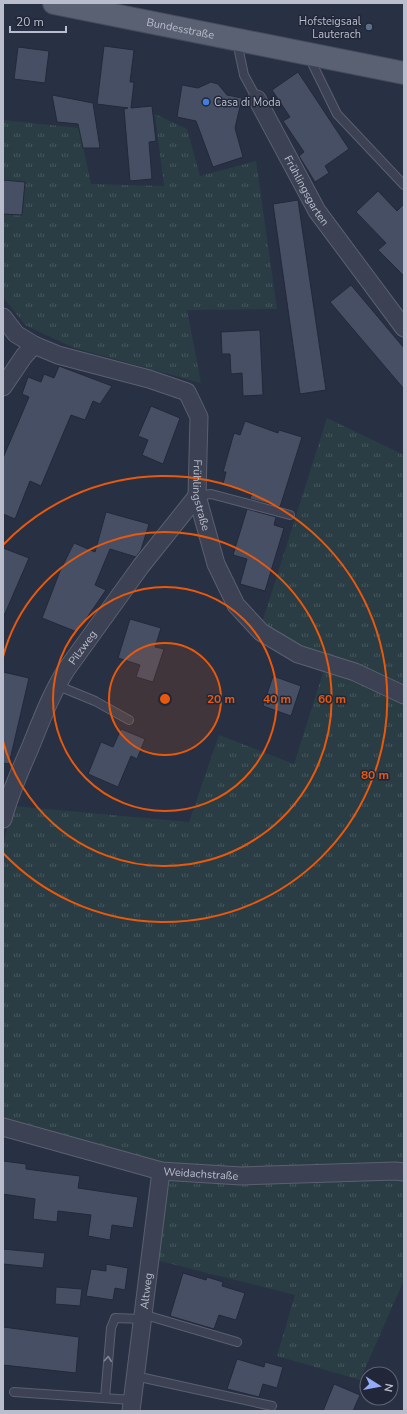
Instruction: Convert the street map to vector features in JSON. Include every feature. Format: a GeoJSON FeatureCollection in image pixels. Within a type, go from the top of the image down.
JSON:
{"type":"FeatureCollection","features":[{"type":"Feature","properties":{"kind":"main road","name":"Bundesstraße"},"geometry":{"type":"LineString","coordinates":[[54,3],[236,38],[404,73]]}},
{"type":"Feature","properties":{"kind":"street","name":"Frühlingsgarten"},"geometry":{"type":"LineString","coordinates":[[257,99],[317,211],[404,328]]}},
{"type":"Feature","properties":{"kind":"street","name":"Frühlingstraße"},"geometry":{"type":"LineString","coordinates":[[3,317],[16,334],[34,345],[58,355],[149,379],[187,392],[199,417],[197,496],[216,564],[236,605],[261,632],[298,654],[355,672],[404,695]]}},
{"type":"Feature","properties":{"kind":"street"},"geometry":{"type":"LineString","coordinates":[[3,387],[24,356],[34,345]]}},
{"type":"Feature","properties":{"kind":"street","name":"Pilzweg"},"geometry":{"type":"LineString","coordinates":[[3,819],[7,805],[56,685],[141,566],[197,496]]}},
{"type":"Feature","properties":{"kind":"street","name":"Weidachstraße"},"geometry":{"type":"LineString","coordinates":[[3,1127],[161,1171],[241,1176],[395,1171],[404,1172]]}},
{"type":"Feature","properties":{"kind":"street","name":"Altweg"},"geometry":{"type":"LineString","coordinates":[[131,1406],[161,1171]]}},
{"type":"Feature","properties":{"kind":"lane","name":"Frühlingsgarten"},"geometry":{"type":"LineString","coordinates":[[236,38],[244,75],[257,99]]}},
{"type":"Feature","properties":{"kind":"lane"},"geometry":{"type":"LineString","coordinates":[[306,53],[337,114],[404,185]]}},
{"type":"Feature","properties":{"kind":"lane"},"geometry":{"type":"LineString","coordinates":[[197,496],[211,494],[290,516]]}},
{"type":"Feature","properties":{"kind":"lane"},"geometry":{"type":"LineString","coordinates":[[56,685],[95,701],[129,720]]}},
{"type":"Feature","properties":{"kind":"lane"},"geometry":{"type":"LineString","coordinates":[[105,1398],[111,1328],[115,1318],[142,1317],[237,1342]]}},
{"type":"Feature","properties":{"kind":"lane"},"geometry":{"type":"LineString","coordinates":[[135,1376],[272,1406]]}},
{"type":"Feature","properties":{"kind":"lane"},"geometry":{"type":"LineString","coordinates":[[14,1392],[105,1398],[131,1406]]}},
{"type":"Feature","properties":{"kind":"green space"},"geometry":{"type":"Polygon","coordinates":[[[155,114],[187,129],[200,176],[256,161],[277,309],[187,310],[201,383],[74,348],[25,325],[3,297],[3,120],[79,128],[91,184],[164,186],[155,114]]]}},
{"type":"Feature","properties":{"kind":"green space"},"geometry":{"type":"Polygon","coordinates":[[[327,418],[404,455],[404,1280],[366,1366],[359,1366],[359,1380],[277,1356],[295,1295],[156,1260],[163,1167],[3,1123],[3,844],[13,806],[189,822],[219,735],[294,764],[323,673],[262,623],[327,418]]]}},
{"type":"Feature","properties":{"kind":"building"},"geometry":{"type":"Polygon","coordinates":[[[104,46],[134,50],[130,82],[134,82],[131,108],[152,106],[156,141],[149,142],[152,179],[130,181],[124,109],[128,108],[97,104],[104,46]]]}},
{"type":"Feature","properties":{"kind":"building"},"geometry":{"type":"Polygon","coordinates":[[[18,47],[49,51],[45,83],[14,79],[18,47]]]}},
{"type":"Feature","properties":{"kind":"building"},"geometry":{"type":"Polygon","coordinates":[[[298,72],[349,149],[325,166],[329,173],[315,182],[299,156],[304,152],[283,121],[290,117],[272,90],[298,72]]]}},
{"type":"Feature","properties":{"kind":"building"},"geometry":{"type":"Polygon","coordinates":[[[211,82],[218,84],[227,95],[242,98],[235,128],[243,157],[213,167],[196,121],[177,117],[182,85],[198,88],[211,82]]]}},
{"type":"Feature","properties":{"kind":"building"},"geometry":{"type":"Polygon","coordinates":[[[52,95],[93,103],[100,148],[83,148],[78,124],[57,122],[52,95]]]}},
{"type":"Feature","properties":{"kind":"building"},"geometry":{"type":"Polygon","coordinates":[[[3,180],[25,182],[22,215],[3,214],[3,180]]]}},
{"type":"Feature","properties":{"kind":"building"},"geometry":{"type":"Polygon","coordinates":[[[378,191],[397,211],[404,204],[404,276],[378,250],[386,243],[356,212],[378,191]]]}},
{"type":"Feature","properties":{"kind":"building"},"geometry":{"type":"Polygon","coordinates":[[[298,200],[326,390],[300,394],[273,204],[298,200]]]}},
{"type":"Feature","properties":{"kind":"building"},"geometry":{"type":"Polygon","coordinates":[[[351,285],[404,348],[404,389],[330,302],[351,285]]]}},
{"type":"Feature","properties":{"kind":"building"},"geometry":{"type":"Polygon","coordinates":[[[260,330],[263,395],[243,396],[242,373],[231,374],[230,354],[222,354],[221,332],[260,330]]]}},
{"type":"Feature","properties":{"kind":"building"},"geometry":{"type":"Polygon","coordinates":[[[59,366],[112,386],[100,404],[93,401],[85,420],[71,415],[41,486],[30,481],[15,519],[3,514],[3,458],[29,397],[22,394],[28,377],[41,382],[44,374],[54,378],[59,366]]]}},
{"type":"Feature","properties":{"kind":"building"},"geometry":{"type":"Polygon","coordinates":[[[151,406],[180,418],[163,464],[142,455],[148,440],[138,436],[151,406]]]}},
{"type":"Feature","properties":{"kind":"building"},"geometry":{"type":"Polygon","coordinates":[[[245,421],[278,433],[279,430],[302,437],[280,507],[250,499],[252,493],[223,484],[226,472],[223,472],[234,433],[240,435],[245,421]]]}},
{"type":"Feature","properties":{"kind":"building"},"geometry":{"type":"Polygon","coordinates":[[[247,509],[276,517],[274,525],[284,528],[265,591],[240,584],[247,559],[233,555],[247,509]]]}},
{"type":"Feature","properties":{"kind":"building"},"geometry":{"type":"Polygon","coordinates":[[[106,512],[149,524],[141,550],[136,557],[110,549],[95,585],[106,590],[77,632],[42,618],[60,571],[74,543],[95,552],[106,512]]]}},
{"type":"Feature","properties":{"kind":"building"},"geometry":{"type":"Polygon","coordinates":[[[3,548],[29,558],[3,618],[3,548]]]}},
{"type":"Feature","properties":{"kind":"building"},"geometry":{"type":"Polygon","coordinates":[[[130,619],[161,628],[155,647],[164,649],[153,682],[136,677],[140,665],[118,658],[130,619]]]}},
{"type":"Feature","properties":{"kind":"building"},"geometry":{"type":"Polygon","coordinates":[[[3,672],[29,678],[9,764],[3,763],[3,672]]]}},
{"type":"Feature","properties":{"kind":"building"},"geometry":{"type":"Polygon","coordinates":[[[273,676],[301,686],[291,716],[263,706],[273,676]]]}},
{"type":"Feature","properties":{"kind":"building"},"geometry":{"type":"Polygon","coordinates":[[[121,729],[145,739],[137,759],[131,756],[118,787],[88,774],[101,742],[113,747],[121,729]]]}},
{"type":"Feature","properties":{"kind":"building"},"geometry":{"type":"Polygon","coordinates":[[[3,1161],[26,1164],[26,1169],[80,1176],[78,1188],[138,1197],[133,1228],[112,1225],[110,1240],[88,1236],[91,1215],[58,1211],[57,1222],[33,1219],[35,1199],[3,1194],[3,1161]]]}},
{"type":"Feature","properties":{"kind":"building"},"geometry":{"type":"Polygon","coordinates":[[[3,1249],[45,1253],[43,1268],[3,1264],[3,1249]]]}},
{"type":"Feature","properties":{"kind":"building"},"geometry":{"type":"Polygon","coordinates":[[[106,1264],[128,1268],[125,1290],[115,1288],[113,1300],[86,1296],[91,1269],[106,1271],[106,1264]]]}},
{"type":"Feature","properties":{"kind":"building"},"geometry":{"type":"Polygon","coordinates":[[[183,1273],[206,1280],[207,1277],[223,1282],[222,1286],[245,1293],[236,1320],[219,1315],[214,1329],[170,1316],[183,1273]]]}},
{"type":"Feature","properties":{"kind":"building"},"geometry":{"type":"Polygon","coordinates":[[[56,1287],[82,1289],[80,1306],[55,1304],[56,1287]]]}},
{"type":"Feature","properties":{"kind":"building"},"geometry":{"type":"Polygon","coordinates":[[[3,1327],[79,1337],[76,1373],[3,1365],[3,1327]]]}},
{"type":"Feature","properties":{"kind":"building"},"geometry":{"type":"Polygon","coordinates":[[[237,1359],[264,1367],[265,1362],[283,1367],[277,1388],[263,1384],[259,1397],[227,1389],[237,1359]]]}},
{"type":"Feature","properties":{"kind":"building"},"geometry":{"type":"Polygon","coordinates":[[[334,1384],[359,1395],[353,1411],[323,1411],[334,1384]]]}},
{"type":"Feature","properties":{"kind":"place","name":"Hofsteigsaal Lauterach"},"geometry":{"type":"Point","coordinates":[369,27]}},
{"type":"Feature","properties":{"kind":"place","name":"Casa di Moda"},"geometry":{"type":"Point","coordinates":[206,102]}}]}
